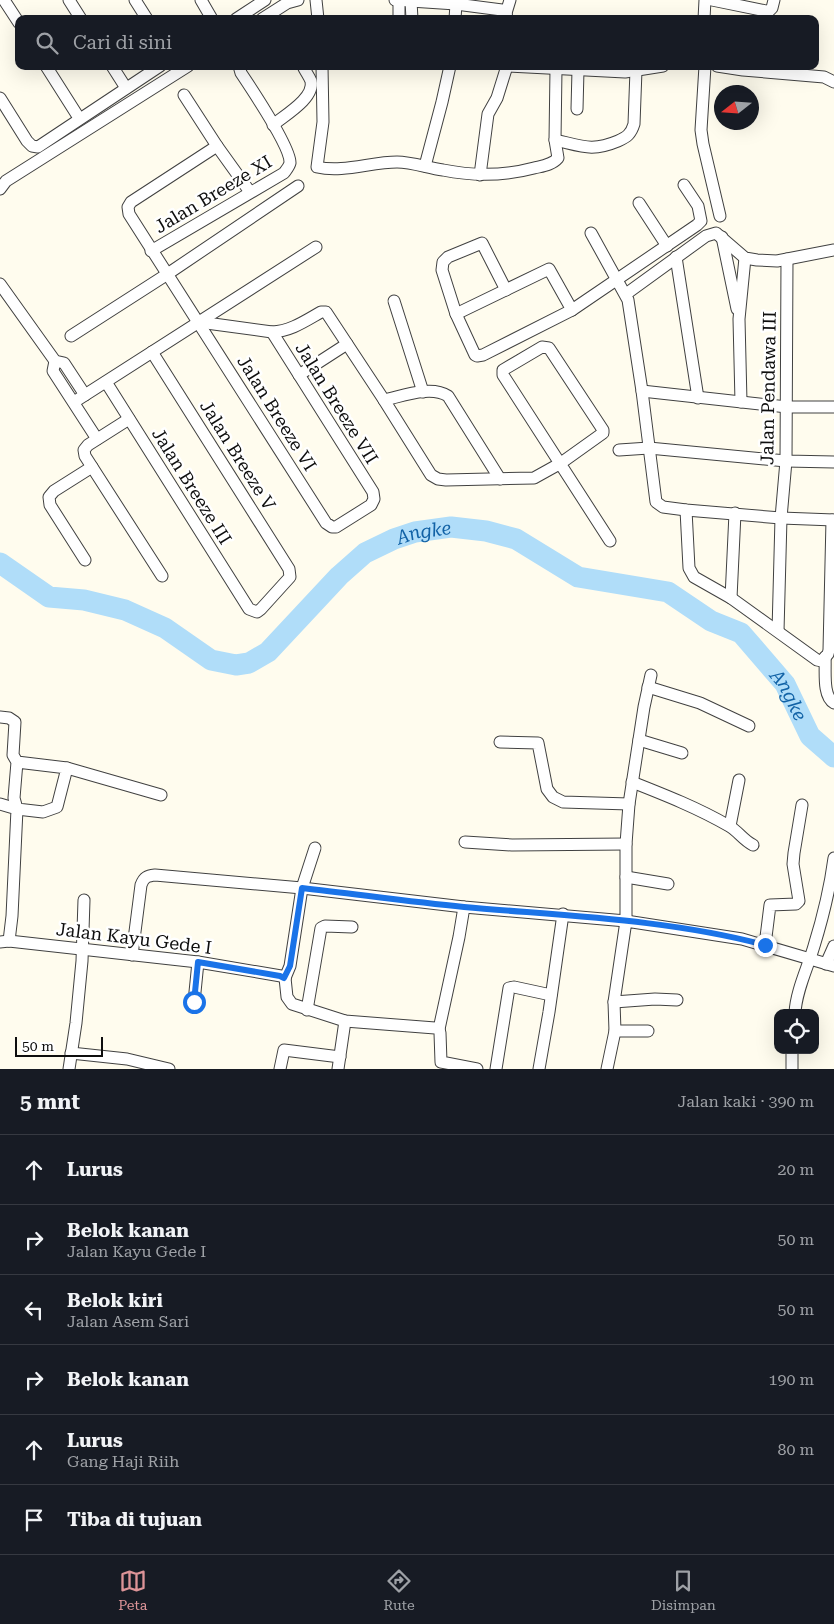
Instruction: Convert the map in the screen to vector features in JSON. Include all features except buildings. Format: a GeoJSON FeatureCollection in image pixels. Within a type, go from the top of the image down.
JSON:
{"type":"FeatureCollection","features":[{"type":"Feature","properties":{"kind":"street"},"geometry":{"type":"LineString","coordinates":[[4,0],[15,17]]}},
{"type":"Feature","properties":{"kind":"street"},"geometry":{"type":"LineString","coordinates":[[69,0],[78,15]]}},
{"type":"Feature","properties":{"kind":"street"},"geometry":{"type":"LineString","coordinates":[[135,0],[144,15]]}},
{"type":"Feature","properties":{"kind":"street"},"geometry":{"type":"LineString","coordinates":[[201,0],[210,15]]}},
{"type":"Feature","properties":{"kind":"street"},"geometry":{"type":"LineString","coordinates":[[242,15],[265,0]]}},
{"type":"Feature","properties":{"kind":"street"},"geometry":{"type":"LineString","coordinates":[[269,15],[298,0]]}},
{"type":"Feature","properties":{"kind":"street"},"geometry":{"type":"LineString","coordinates":[[316,0],[318,15]]}},
{"type":"Feature","properties":{"kind":"street"},"geometry":{"type":"LineString","coordinates":[[399,15],[398,0],[441,1],[502,10],[506,15]]}},
{"type":"Feature","properties":{"kind":"street"},"geometry":{"type":"LineString","coordinates":[[507,15],[510,0]]}},
{"type":"Feature","properties":{"kind":"street"},"geometry":{"type":"LineString","coordinates":[[704,15],[705,0]]}},
{"type":"Feature","properties":{"kind":"street"},"geometry":{"type":"LineString","coordinates":[[712,0],[766,11],[772,8],[774,0]]}},
{"type":"Feature","properties":{"kind":"street"},"geometry":{"type":"LineString","coordinates":[[411,1],[412,15]]}},
{"type":"Feature","properties":{"kind":"street"},"geometry":{"type":"LineString","coordinates":[[455,15],[456,4]]}},
{"type":"Feature","properties":{"kind":"street"},"geometry":{"type":"LineString","coordinates":[[49,70],[79,118]]}},
{"type":"Feature","properties":{"kind":"street"},"geometry":{"type":"LineString","coordinates":[[115,70],[126,88]]}},
{"type":"Feature","properties":{"kind":"street"},"geometry":{"type":"LineString","coordinates":[[0,98],[32,146],[38,147],[154,70]]}},
{"type":"Feature","properties":{"kind":"street"},"geometry":{"type":"LineString","coordinates":[[0,188],[6,181],[182,70]]}},
{"type":"Feature","properties":{"kind":"street"},"geometry":{"type":"LineString","coordinates":[[240,70],[273,125],[308,96],[311,80],[305,70]]}},
{"type":"Feature","properties":{"kind":"street"},"geometry":{"type":"LineString","coordinates":[[322,70],[323,122],[317,166],[319,168],[398,162],[480,175],[519,172],[553,163],[558,158],[555,140],[562,70]]}},
{"type":"Feature","properties":{"kind":"street"},"geometry":{"type":"LineString","coordinates":[[425,166],[449,70]]}},
{"type":"Feature","properties":{"kind":"street"},"geometry":{"type":"LineString","coordinates":[[480,175],[488,114],[497,98],[507,70]]}},
{"type":"Feature","properties":{"kind":"street"},"geometry":{"type":"LineString","coordinates":[[555,140],[600,148],[627,137],[632,132],[636,70],[625,72],[578,70],[577,109]]}},
{"type":"Feature","properties":{"kind":"street"},"geometry":{"type":"LineString","coordinates":[[705,70],[701,130],[720,216]]}},
{"type":"Feature","properties":{"kind":"street"},"geometry":{"type":"LineString","coordinates":[[743,70],[824,77],[834,82]]}},
{"type":"Feature","properties":{"kind":"street"},"geometry":{"type":"LineString","coordinates":[[184,95],[250,192]]}},
{"type":"Feature","properties":{"kind":"street","name":"Jalan Breeze XI"},"geometry":{"type":"LineString","coordinates":[[159,264],[250,192],[284,173],[290,164],[289,155],[273,125]]}},
{"type":"Feature","properties":{"kind":"street","name":"Jalan Breeze VI"},"geometry":{"type":"LineString","coordinates":[[217,146],[131,202],[128,207],[129,214],[159,264],[199,322],[326,523],[336,527],[371,505],[374,499],[373,492]]}},
{"type":"Feature","properties":{"kind":"street"},"geometry":{"type":"LineString","coordinates":[[621,287],[667,246],[697,226],[701,221],[700,211],[684,184]]}},
{"type":"Feature","properties":{"kind":"street"},"geometry":{"type":"LineString","coordinates":[[72,336],[159,264],[298,186]]}},
{"type":"Feature","properties":{"kind":"street"},"geometry":{"type":"LineString","coordinates":[[639,203],[667,246]]}},
{"type":"Feature","properties":{"kind":"street"},"geometry":{"type":"LineString","coordinates":[[591,233],[621,287],[632,322],[656,502],[663,507],[686,510],[781,518],[833,520],[829,650],[823,659],[827,694],[834,703]]}},
{"type":"Feature","properties":{"kind":"street"},"geometry":{"type":"LineString","coordinates":[[506,290],[482,243],[448,257],[443,262],[442,270],[456,314],[477,356],[621,287],[676,257],[706,236],[716,233],[745,258],[777,261],[834,250]]}},
{"type":"Feature","properties":{"kind":"street"},"geometry":{"type":"LineString","coordinates":[[722,237],[739,319]]}},
{"type":"Feature","properties":{"kind":"street"},"geometry":{"type":"LineString","coordinates":[[74,402],[316,247]]}},
{"type":"Feature","properties":{"kind":"street"},"geometry":{"type":"LineString","coordinates":[[676,257],[698,398]]}},
{"type":"Feature","properties":{"kind":"street"},"geometry":{"type":"LineString","coordinates":[[741,402],[739,319],[745,258]]}},
{"type":"Feature","properties":{"kind":"street","name":"Jalan Pendawa III"},"geometry":{"type":"LineString","coordinates":[[778,631],[781,518],[786,461],[787,259]]}},
{"type":"Feature","properties":{"kind":"street"},"geometry":{"type":"LineString","coordinates":[[456,314],[549,269],[572,310]]}},
{"type":"Feature","properties":{"kind":"street"},"geometry":{"type":"LineString","coordinates":[[0,284],[55,361],[64,364],[85,395]]}},
{"type":"Feature","properties":{"kind":"street"},"geometry":{"type":"LineString","coordinates":[[394,302],[422,392]]}},
{"type":"Feature","properties":{"kind":"street"},"geometry":{"type":"LineString","coordinates":[[199,322],[272,332],[289,330],[321,312],[326,312],[431,476],[446,480],[534,478],[561,463],[603,433],[603,430],[546,346],[503,370],[503,375],[561,463],[610,541]]}},
{"type":"Feature","properties":{"kind":"street","name":"Jalan Breeze VII"},"geometry":{"type":"LineString","coordinates":[[272,332],[373,492]]}},
{"type":"Feature","properties":{"kind":"street"},"geometry":{"type":"LineString","coordinates":[[299,375],[347,344]]}},
{"type":"Feature","properties":{"kind":"street","name":"Jalan Breeze V"},"geometry":{"type":"LineString","coordinates":[[152,352],[289,569],[290,577],[261,609],[257,612],[249,609]]}},
{"type":"Feature","properties":{"kind":"street"},"geometry":{"type":"LineString","coordinates":[[55,361],[53,371],[97,440]]}},
{"type":"Feature","properties":{"kind":"street","name":"Jalan Breeze III"},"geometry":{"type":"LineString","coordinates":[[106,382],[249,609]]}},
{"type":"Feature","properties":{"kind":"street"},"geometry":{"type":"LineString","coordinates":[[642,391],[787,407],[834,407]]}},
{"type":"Feature","properties":{"kind":"street"},"geometry":{"type":"LineString","coordinates":[[384,400],[422,392],[442,392],[448,396],[500,479]]}},
{"type":"Feature","properties":{"kind":"street"},"geometry":{"type":"LineString","coordinates":[[129,419],[88,445],[84,450],[85,456],[162,576]]}},
{"type":"Feature","properties":{"kind":"street"},"geometry":{"type":"LineString","coordinates":[[619,450],[649,448],[786,461],[834,462]]}},
{"type":"Feature","properties":{"kind":"street"},"geometry":{"type":"LineString","coordinates":[[85,560],[50,505],[49,498],[54,491],[92,467]]}},
{"type":"Feature","properties":{"kind":"street"},"geometry":{"type":"LineString","coordinates":[[686,510],[689,568],[694,577],[731,598],[817,660],[823,659]]}},
{"type":"Feature","properties":{"kind":"street"},"geometry":{"type":"LineString","coordinates":[[731,598],[735,513]]}},
{"type":"Feature","properties":{"kind":"street"},"geometry":{"type":"LineString","coordinates":[[606,1069],[615,1030],[614,1002],[626,921],[626,844],[629,804],[651,675]]}},
{"type":"Feature","properties":{"kind":"street"},"geometry":{"type":"LineString","coordinates":[[648,687],[700,703],[749,726]]}},
{"type":"Feature","properties":{"kind":"street"},"geometry":{"type":"LineString","coordinates":[[0,717],[9,718],[15,722],[13,755],[17,762],[14,798],[16,809],[12,916],[5,941]]}},
{"type":"Feature","properties":{"kind":"street"},"geometry":{"type":"LineString","coordinates":[[639,740],[682,753]]}},
{"type":"Feature","properties":{"kind":"street"},"geometry":{"type":"LineString","coordinates":[[500,742],[538,743],[547,789],[553,797],[563,802],[629,804]]}},
{"type":"Feature","properties":{"kind":"street"},"geometry":{"type":"LineString","coordinates":[[17,762],[67,768],[161,795]]}},
{"type":"Feature","properties":{"kind":"street"},"geometry":{"type":"LineString","coordinates":[[0,804],[16,809],[43,812],[56,807],[67,768]]}},
{"type":"Feature","properties":{"kind":"street"},"geometry":{"type":"LineString","coordinates":[[730,826],[739,780]]}},
{"type":"Feature","properties":{"kind":"street"},"geometry":{"type":"LineString","coordinates":[[632,782],[679,801],[730,826],[748,842],[753,844]]}},
{"type":"Feature","properties":{"kind":"street"},"geometry":{"type":"LineString","coordinates":[[765,945],[770,905],[796,904],[799,901],[793,864],[802,805]]}},
{"type":"Feature","properties":{"kind":"street"},"geometry":{"type":"LineString","coordinates":[[465,842],[512,846],[626,844]]}},
{"type":"Feature","properties":{"kind":"street"},"geometry":{"type":"LineString","coordinates":[[315,848],[302,888],[290,966],[284,978],[289,1002],[307,1010],[345,1021],[439,1029]]}},
{"type":"Feature","properties":{"kind":"street"},"geometry":{"type":"LineString","coordinates":[[795,1009],[830,889],[834,858]]}},
{"type":"Feature","properties":{"kind":"street"},"geometry":{"type":"LineString","coordinates":[[132,955],[143,879],[148,876],[163,874],[464,907],[563,914],[626,921],[742,939],[830,965],[834,946]]}},
{"type":"Feature","properties":{"kind":"street"},"geometry":{"type":"LineString","coordinates":[[626,877],[668,884]]}},
{"type":"Feature","properties":{"kind":"street"},"geometry":{"type":"LineString","coordinates":[[69,1069],[76,1023],[83,949],[84,900]]}},
{"type":"Feature","properties":{"kind":"street"},"geometry":{"type":"LineString","coordinates":[[464,907],[439,1029],[440,1066],[476,1069]]}},
{"type":"Feature","properties":{"kind":"street"},"geometry":{"type":"LineString","coordinates":[[539,1069],[563,914]]}},
{"type":"Feature","properties":{"kind":"street"},"geometry":{"type":"LineString","coordinates":[[307,1010],[322,928],[325,926],[352,928]]}},
{"type":"Feature","properties":{"kind":"street","name":"Jalan Kayu Gede I"},"geometry":{"type":"LineString","coordinates":[[5,941],[198,962],[284,978]]}},
{"type":"Feature","properties":{"kind":"street"},"geometry":{"type":"LineString","coordinates":[[194,1002],[198,962]]}},
{"type":"Feature","properties":{"kind":"street"},"geometry":{"type":"LineString","coordinates":[[496,1069],[509,988],[514,987],[551,995]]}},
{"type":"Feature","properties":{"kind":"street"},"geometry":{"type":"LineString","coordinates":[[614,1002],[655,999],[677,1000]]}},
{"type":"Feature","properties":{"kind":"street"},"geometry":{"type":"LineString","coordinates":[[338,1069],[345,1021]]}},
{"type":"Feature","properties":{"kind":"street"},"geometry":{"type":"LineString","coordinates":[[615,1030],[648,1031]]}},
{"type":"Feature","properties":{"kind":"street"},"geometry":{"type":"LineString","coordinates":[[280,1069],[284,1050],[340,1056]]}},
{"type":"Feature","properties":{"kind":"street"},"geometry":{"type":"LineString","coordinates":[[71,1053],[127,1059],[153,1067],[169,1069]]}},
{"type":"Feature","properties":{"kind":"street"},"geometry":{"type":"LineString","coordinates":[[792,1054],[792,1069]]}},
{"type":"Feature","properties":{"kind":"waterway","name":"Angke"},"geometry":{"type":"LineString","coordinates":[[0,563],[49,597],[84,600],[125,610],[165,628],[211,660],[236,665],[249,663],[268,652],[339,576],[365,553],[394,539],[415,532],[451,527],[486,531],[516,539],[578,577],[668,592],[711,621],[741,633],[785,684],[810,736],[834,757]]}},
{"type":"Feature","properties":{"kind":"route"},"geometry":{"type":"LineString","coordinates":[[194,1002],[198,962],[284,978],[290,966],[302,888],[432,904],[586,916],[662,926],[742,939],[765,945]]}}]}
